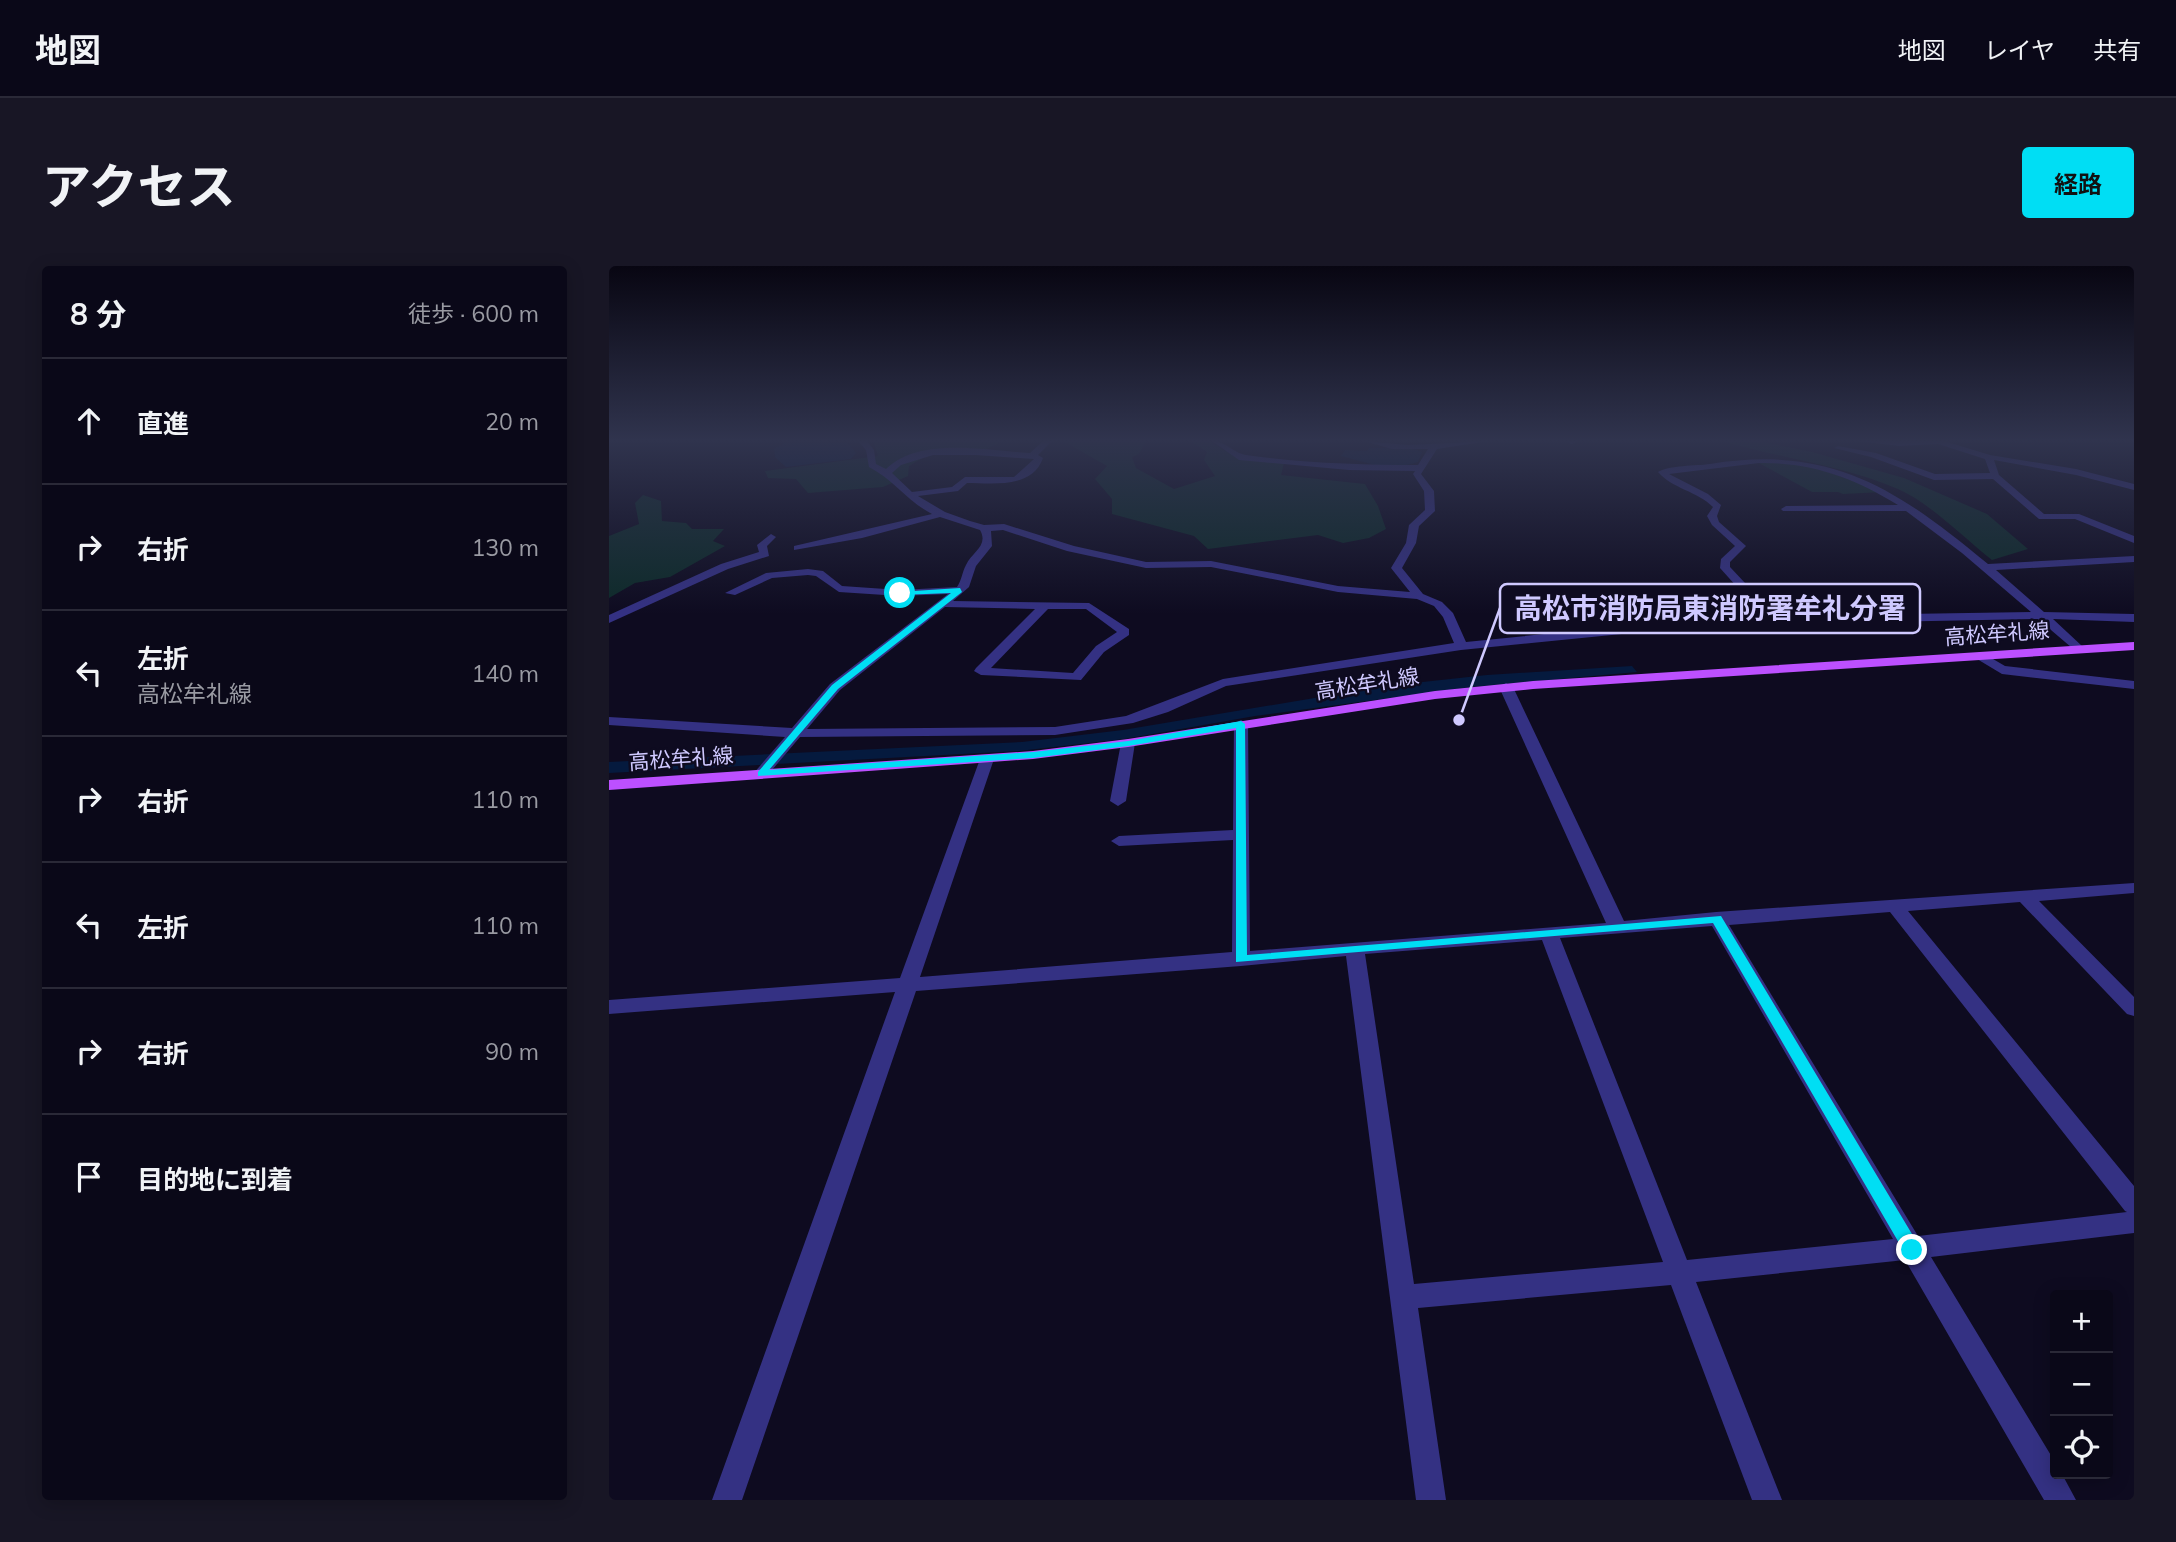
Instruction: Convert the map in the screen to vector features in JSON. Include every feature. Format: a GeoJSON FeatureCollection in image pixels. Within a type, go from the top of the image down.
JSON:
{"type":"FeatureCollection","features":[{"type":"Feature","properties":{"kind":"main road","name":"高松牟礼線"},"geometry":{"type":"LineString","coordinates":[[609,785],[987,760],[1128,743],[1435,695],[1506,687],[2134,646]]}},
{"type":"Feature","properties":{"kind":"street"},"geometry":{"type":"LineString","coordinates":[[913,499],[938,515],[983,528],[1004,527],[1071,549],[1146,565],[1211,564],[1338,589],[1419,596],[1438,604],[1449,616],[1461,646]]}},
{"type":"Feature","properties":{"kind":"street"},"geometry":{"type":"LineString","coordinates":[[1419,596],[1396,568],[1411,542],[1414,525],[1430,511],[1431,499]]}},
{"type":"Feature","properties":{"kind":"street"},"geometry":{"type":"LineString","coordinates":[[1708,499],[1718,507],[1712,516],[1715,523],[1741,546],[1725,561],[1725,568],[1773,620]]}},
{"type":"Feature","properties":{"kind":"street"},"geometry":{"type":"LineString","coordinates":[[1896,499],[1912,508],[1985,567],[2078,649]]}},
{"type":"Feature","properties":{"kind":"street"},"geometry":{"type":"LineString","coordinates":[[2021,499],[2042,517],[2076,516],[2134,540]]}},
{"type":"Feature","properties":{"kind":"street"},"geometry":{"type":"LineString","coordinates":[[1786,509],[1912,508]]}},
{"type":"Feature","properties":{"kind":"street"},"geometry":{"type":"LineString","coordinates":[[798,548],[938,515]]}},
{"type":"Feature","properties":{"kind":"street"},"geometry":{"type":"LineString","coordinates":[[761,774],[835,687],[960,590],[971,565],[987,546],[988,536],[983,528]]}},
{"type":"Feature","properties":{"kind":"street"},"geometry":{"type":"LineString","coordinates":[[609,619],[676,590],[713,570],[765,554],[762,545],[771,537]]}},
{"type":"Feature","properties":{"kind":"street"},"geometry":{"type":"LineString","coordinates":[[1985,567],[2134,559]]}},
{"type":"Feature","properties":{"kind":"street"},"geometry":{"type":"LineString","coordinates":[[731,593],[770,575],[808,572],[819,573],[839,589],[900,593],[960,590]]}},
{"type":"Feature","properties":{"kind":"street"},"geometry":{"type":"LineString","coordinates":[[944,604],[1089,606],[1125,632],[1100,649],[1076,677],[981,671],[1044,606]]}},
{"type":"Feature","properties":{"kind":"street"},"geometry":{"type":"LineString","coordinates":[[609,721],[797,733],[1055,731],[1128,720],[1163,709],[1223,683],[1461,646],[1672,625],[1773,620],[2042,615],[2134,618]]}},
{"type":"Feature","properties":{"kind":"street"},"geometry":{"type":"LineString","coordinates":[[1981,656],[2002,670],[2134,685]]}},
{"type":"Feature","properties":{"kind":"street"},"geometry":{"type":"LineString","coordinates":[[1506,687],[1616,927]]}},
{"type":"Feature","properties":{"kind":"street"},"geometry":{"type":"LineString","coordinates":[[1241,724],[1241,960]]}},
{"type":"Feature","properties":{"kind":"street"},"geometry":{"type":"LineString","coordinates":[[1118,801],[1128,743]]}},
{"type":"Feature","properties":{"kind":"street"},"geometry":{"type":"LineString","coordinates":[[727,1500],[987,760]]}},
{"type":"Feature","properties":{"kind":"street"},"geometry":{"type":"LineString","coordinates":[[1119,841],[1241,835]]}},
{"type":"Feature","properties":{"kind":"street"},"geometry":{"type":"LineString","coordinates":[[609,1007],[1241,960],[1716,918],[2134,888]]}},
{"type":"Feature","properties":{"kind":"street"},"geometry":{"type":"LineString","coordinates":[[2024,896],[2134,1009]]}},
{"type":"Feature","properties":{"kind":"street"},"geometry":{"type":"LineString","coordinates":[[1895,905],[2134,1204]]}},
{"type":"Feature","properties":{"kind":"street"},"geometry":{"type":"LineString","coordinates":[[1716,918],[2061,1500]]}},
{"type":"Feature","properties":{"kind":"street"},"geometry":{"type":"LineString","coordinates":[[1549,933],[1767,1500]]}},
{"type":"Feature","properties":{"kind":"street"},"geometry":{"type":"LineString","coordinates":[[1355,950],[1431,1500]]}},
{"type":"Feature","properties":{"kind":"street"},"geometry":{"type":"LineString","coordinates":[[1403,1297],[1680,1274],[1912,1250],[2134,1222]]}},
{"type":"Feature","properties":{"kind":"green space"},"geometry":{"type":"Polygon","coordinates":[[[639,499],[661,501],[662,521],[686,523],[692,529],[724,529],[713,541],[725,546],[670,577],[635,583],[609,598],[609,536],[639,524],[635,503],[639,499]]]}},
{"type":"Feature","properties":{"kind":"green space"},"geometry":{"type":"Polygon","coordinates":[[[1112,499],[1374,499],[1386,529],[1369,538],[1343,543],[1318,535],[1208,549],[1194,536],[1112,514],[1112,499]]]}},
{"type":"Feature","properties":{"kind":"green space"},"geometry":{"type":"Polygon","coordinates":[[[1915,499],[1951,499],[1987,514],[2028,549],[1992,560],[1915,499]]]}},
{"type":"Feature","properties":{"kind":"water"},"geometry":{"type":"Polygon","coordinates":[[[1632,666],[1637,672],[1472,687],[1255,716],[1124,739],[1019,751],[609,773],[609,762],[1022,742],[1123,730],[1386,686],[1487,675],[1632,666]]]}},
{"type":"Feature","properties":{"kind":"place","name":"高松市消防局東消防署牟礼分署"},"geometry":{"type":"Point","coordinates":[1459,720]}},
{"type":"Feature","properties":{"kind":"route"},"geometry":{"type":"LineString","coordinates":[[900,593],[960,590],[835,687],[761,774],[987,760],[1128,743],[1241,724],[1241,960],[1716,918],[1912,1250]]}}]}
